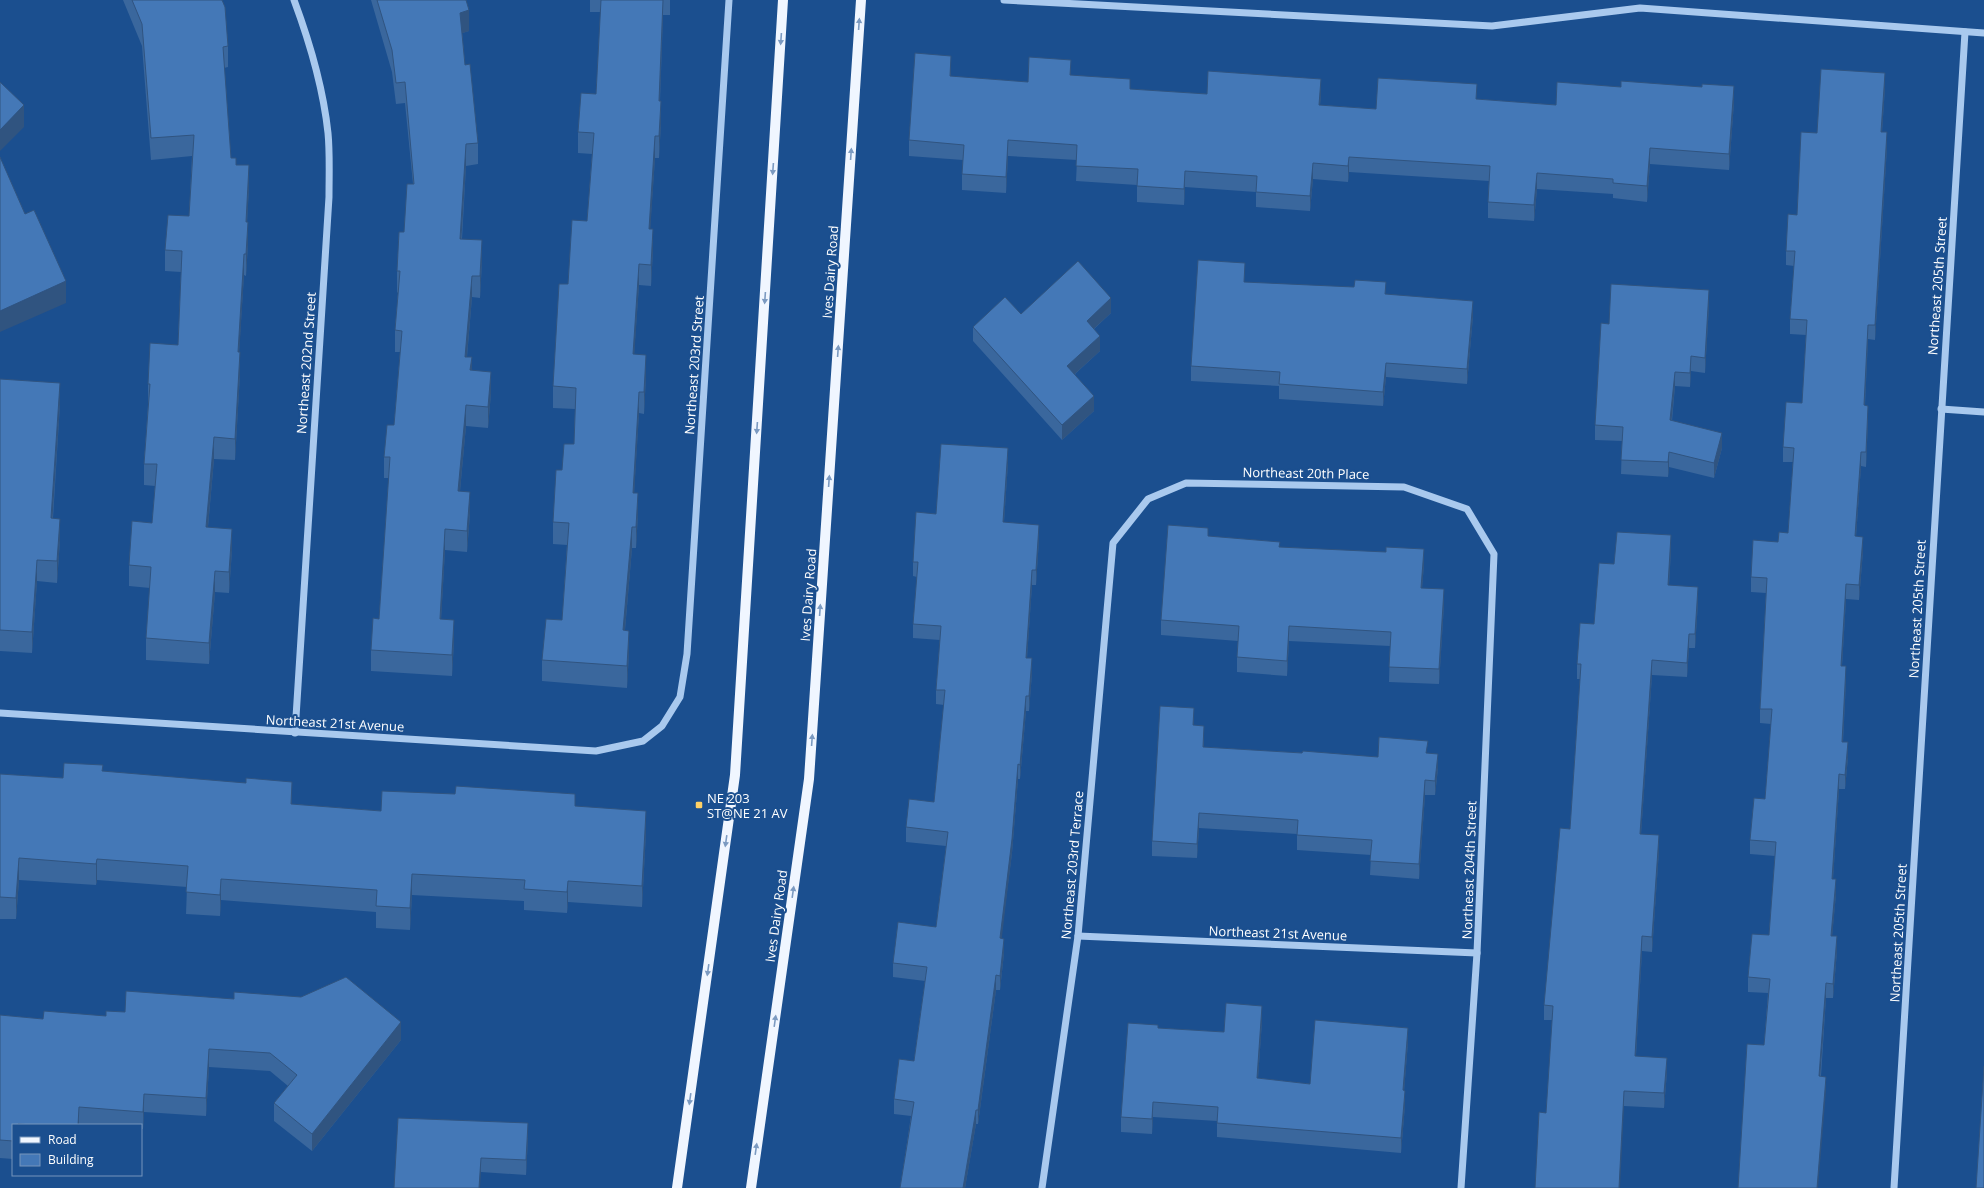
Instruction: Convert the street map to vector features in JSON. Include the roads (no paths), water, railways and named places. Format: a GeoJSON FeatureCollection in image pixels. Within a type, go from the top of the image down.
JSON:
{"type":"FeatureCollection","features":[{"type":"Feature","properties":{"kind":"main road"},"geometry":{"type":"LineString","coordinates":[[677,1188],[735,775],[783,0]]}},
{"type":"Feature","properties":{"kind":"main road","name":"Ives Dairy Road"},"geometry":{"type":"LineString","coordinates":[[751,1188],[809,779],[861,0]]}},
{"type":"Feature","properties":{"kind":"street","name":"Northeast 202nd Street"},"geometry":{"type":"LineString","coordinates":[[294,0],[309,41],[322,92],[328,134],[329,197],[295,733]]}},
{"type":"Feature","properties":{"kind":"street","name":"Northeast 203rd Street"},"geometry":{"type":"LineString","coordinates":[[662,726],[680,697],[687,654],[729,0]]}},
{"type":"Feature","properties":{"kind":"street"},"geometry":{"type":"LineString","coordinates":[[1004,0],[1492,26],[1640,8],[1984,33]]}},
{"type":"Feature","properties":{"kind":"street","name":"Northeast 205th Street"},"geometry":{"type":"LineString","coordinates":[[1894,1188],[1965,32]]}},
{"type":"Feature","properties":{"kind":"street"},"geometry":{"type":"LineString","coordinates":[[1942,409],[1984,412]]}},
{"type":"Feature","properties":{"kind":"street","name":"Northeast 20th Place"},"geometry":{"type":"LineString","coordinates":[[1112,543],[1148,499],[1186,483],[1404,487],[1467,509],[1494,554]]}},
{"type":"Feature","properties":{"kind":"street","name":"Northeast 203rd Terrace"},"geometry":{"type":"LineString","coordinates":[[1042,1188],[1078,936],[1112,543]]}},
{"type":"Feature","properties":{"kind":"street","name":"Northeast 204th Street"},"geometry":{"type":"LineString","coordinates":[[1461,1188],[1477,953],[1494,554]]}},
{"type":"Feature","properties":{"kind":"street","name":"Northeast 21st Avenue"},"geometry":{"type":"LineString","coordinates":[[0,713],[596,751],[643,741],[662,726]]}},
{"type":"Feature","properties":{"kind":"street","name":"Northeast 21st Avenue"},"geometry":{"type":"LineString","coordinates":[[1078,936],[1477,953]]}},
{"type":"Feature","properties":{"kind":"place","name":"NE 203 ST@NE 21 AV"},"geometry":{"type":"Point","coordinates":[699,805]}}]}
